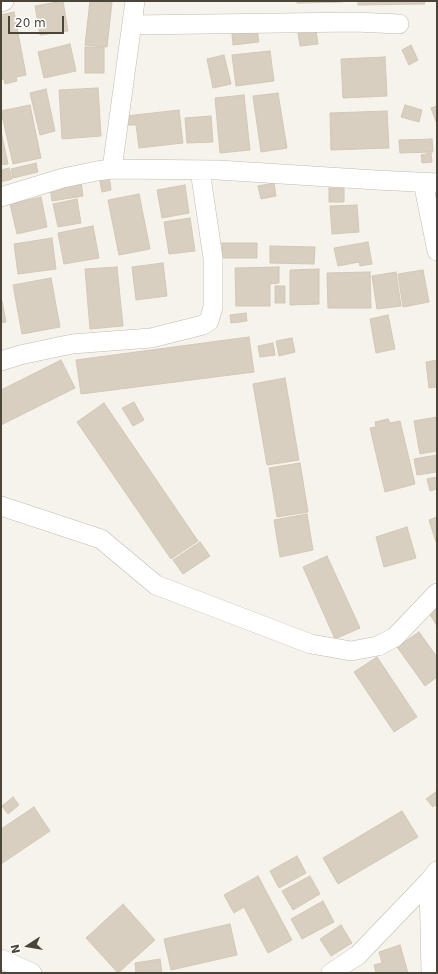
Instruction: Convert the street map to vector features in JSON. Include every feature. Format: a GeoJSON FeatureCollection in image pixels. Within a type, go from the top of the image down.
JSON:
{"type":"FeatureCollection","features":[{"type":"Feature","properties":{"kind":"street"},"geometry":{"type":"LineString","coordinates":[[112,169],[135,1]]}},
{"type":"Feature","properties":{"kind":"street"},"geometry":{"type":"LineString","coordinates":[[132,25],[355,22],[398,24]]}},
{"type":"Feature","properties":{"kind":"street"},"geometry":{"type":"LineString","coordinates":[[1,197],[63,178],[112,169],[218,170],[430,182],[437,251]]}},
{"type":"Feature","properties":{"kind":"street"},"geometry":{"type":"LineString","coordinates":[[1,361],[20,355],[72,344],[151,338],[203,325],[209,321],[213,307],[213,258],[200,170]]}},
{"type":"Feature","properties":{"kind":"street"},"geometry":{"type":"LineString","coordinates":[[1,506],[101,539],[156,585],[310,644],[351,651],[378,646],[395,637],[437,593]]}},
{"type":"Feature","properties":{"kind":"street"},"geometry":{"type":"LineString","coordinates":[[331,973],[358,955],[433,876]]}},
{"type":"Feature","properties":{"kind":"street"},"geometry":{"type":"LineString","coordinates":[[431,973],[433,876]]}},
{"type":"Feature","properties":{"kind":"street"},"geometry":{"type":"LineString","coordinates":[[1,959],[32,973]]}},
{"type":"Feature","properties":{"kind":"building"},"geometry":{"type":"Polygon","coordinates":[[[63,1],[68,31],[40,35],[35,6],[63,1]]]}},
{"type":"Feature","properties":{"kind":"building"},"geometry":{"type":"Polygon","coordinates":[[[90,1],[112,2],[107,47],[85,45],[90,1]]]}},
{"type":"Feature","properties":{"kind":"building"},"geometry":{"type":"Polygon","coordinates":[[[297,1],[343,1],[343,2],[297,3],[297,1]]]}},
{"type":"Feature","properties":{"kind":"building"},"geometry":{"type":"Polygon","coordinates":[[[358,1],[424,1],[425,4],[358,5],[358,1]]]}},
{"type":"Feature","properties":{"kind":"building"},"geometry":{"type":"Polygon","coordinates":[[[14,12],[26,75],[16,77],[17,81],[5,84],[4,79],[1,80],[1,15],[14,12]]]}},
{"type":"Feature","properties":{"kind":"building"},"geometry":{"type":"Polygon","coordinates":[[[257,30],[259,42],[233,45],[232,33],[257,30]]]}},
{"type":"Feature","properties":{"kind":"building"},"geometry":{"type":"Polygon","coordinates":[[[316,31],[318,44],[300,46],[298,33],[316,31]]]}},
{"type":"Feature","properties":{"kind":"building"},"geometry":{"type":"Polygon","coordinates":[[[70,44],[76,71],[44,78],[38,52],[70,44]]]}},
{"type":"Feature","properties":{"kind":"building"},"geometry":{"type":"Polygon","coordinates":[[[411,45],[418,60],[409,65],[402,50],[411,45]]]}},
{"type":"Feature","properties":{"kind":"building"},"geometry":{"type":"Polygon","coordinates":[[[85,47],[104,47],[104,73],[85,73],[85,47]]]}},
{"type":"Feature","properties":{"kind":"building"},"geometry":{"type":"Polygon","coordinates":[[[270,51],[274,81],[236,86],[232,55],[270,51]]]}},
{"type":"Feature","properties":{"kind":"building"},"geometry":{"type":"Polygon","coordinates":[[[224,55],[231,84],[213,88],[207,59],[224,55]]]}},
{"type":"Feature","properties":{"kind":"building"},"geometry":{"type":"Polygon","coordinates":[[[385,57],[387,96],[343,98],[341,59],[385,57]]]}},
{"type":"Feature","properties":{"kind":"building"},"geometry":{"type":"Polygon","coordinates":[[[98,88],[101,136],[62,139],[59,90],[98,88]]]}},
{"type":"Feature","properties":{"kind":"building"},"geometry":{"type":"Polygon","coordinates":[[[46,89],[55,131],[40,135],[30,93],[46,89]]]}},
{"type":"Feature","properties":{"kind":"building"},"geometry":{"type":"Polygon","coordinates":[[[278,93],[287,148],[261,152],[253,96],[278,93]]]}},
{"type":"Feature","properties":{"kind":"building"},"geometry":{"type":"Polygon","coordinates":[[[244,95],[250,150],[220,153],[215,98],[244,95]]]}},
{"type":"Feature","properties":{"kind":"building"},"geometry":{"type":"Polygon","coordinates":[[[30,105],[41,158],[13,164],[1,111],[30,105]]]}},
{"type":"Feature","properties":{"kind":"building"},"geometry":{"type":"Polygon","coordinates":[[[405,105],[422,110],[419,122],[401,117],[405,105]]]}},
{"type":"Feature","properties":{"kind":"building"},"geometry":{"type":"Polygon","coordinates":[[[437,106],[437,124],[431,108],[437,106]]]}},
{"type":"Feature","properties":{"kind":"building"},"geometry":{"type":"Polygon","coordinates":[[[179,110],[183,143],[139,148],[136,125],[127,125],[126,116],[179,110]]]}},
{"type":"Feature","properties":{"kind":"building"},"geometry":{"type":"Polygon","coordinates":[[[387,111],[389,148],[331,150],[330,113],[387,111]]]}},
{"type":"Feature","properties":{"kind":"building"},"geometry":{"type":"Polygon","coordinates":[[[211,116],[213,142],[187,143],[185,118],[211,116]]]}},
{"type":"Feature","properties":{"kind":"building"},"geometry":{"type":"Polygon","coordinates":[[[1,131],[8,164],[1,165],[1,131]]]}},
{"type":"Feature","properties":{"kind":"building"},"geometry":{"type":"Polygon","coordinates":[[[432,139],[433,152],[400,153],[399,140],[432,139]]]}},
{"type":"Feature","properties":{"kind":"building"},"geometry":{"type":"Polygon","coordinates":[[[431,153],[432,162],[422,163],[421,155],[431,153]]]}},
{"type":"Feature","properties":{"kind":"building"},"geometry":{"type":"Polygon","coordinates":[[[36,163],[38,172],[13,178],[11,169],[36,163]]]}},
{"type":"Feature","properties":{"kind":"building"},"geometry":{"type":"Polygon","coordinates":[[[9,168],[12,179],[1,182],[1,170],[9,168]]]}},
{"type":"Feature","properties":{"kind":"building"},"geometry":{"type":"Polygon","coordinates":[[[109,175],[111,190],[102,192],[99,177],[109,175]]]}},
{"type":"Feature","properties":{"kind":"building"},"geometry":{"type":"Polygon","coordinates":[[[81,182],[83,196],[52,201],[50,187],[81,182]]]}},
{"type":"Feature","properties":{"kind":"building"},"geometry":{"type":"Polygon","coordinates":[[[274,183],[276,196],[261,199],[258,186],[274,183]]]}},
{"type":"Feature","properties":{"kind":"building"},"geometry":{"type":"Polygon","coordinates":[[[185,185],[189,213],[162,218],[157,190],[185,185]]]}},
{"type":"Feature","properties":{"kind":"building"},"geometry":{"type":"Polygon","coordinates":[[[329,188],[344,188],[344,202],[329,202],[329,188]]]}},
{"type":"Feature","properties":{"kind":"building"},"geometry":{"type":"Polygon","coordinates":[[[139,194],[150,249],[119,255],[108,200],[139,194]]]}},
{"type":"Feature","properties":{"kind":"building"},"geometry":{"type":"Polygon","coordinates":[[[41,197],[47,227],[17,234],[10,204],[41,197]]]}},
{"type":"Feature","properties":{"kind":"building"},"geometry":{"type":"Polygon","coordinates":[[[77,199],[81,223],[58,227],[53,204],[77,199]]]}},
{"type":"Feature","properties":{"kind":"building"},"geometry":{"type":"Polygon","coordinates":[[[357,205],[359,232],[332,234],[330,206],[357,205]]]}},
{"type":"Feature","properties":{"kind":"building"},"geometry":{"type":"Polygon","coordinates":[[[190,218],[195,251],[169,254],[164,222],[190,218]]]}},
{"type":"Feature","properties":{"kind":"building"},"geometry":{"type":"Polygon","coordinates":[[[93,226],[99,258],[64,264],[58,233],[93,226]]]}},
{"type":"Feature","properties":{"kind":"building"},"geometry":{"type":"Polygon","coordinates":[[[52,238],[56,269],[18,274],[14,244],[52,238]]]}},
{"type":"Feature","properties":{"kind":"building"},"geometry":{"type":"Polygon","coordinates":[[[368,242],[372,264],[360,266],[359,262],[338,266],[334,248],[368,242]]]}},
{"type":"Feature","properties":{"kind":"building"},"geometry":{"type":"Polygon","coordinates":[[[222,243],[257,243],[257,258],[222,258],[222,243]]]}},
{"type":"Feature","properties":{"kind":"building"},"geometry":{"type":"Polygon","coordinates":[[[270,246],[315,247],[314,264],[270,263],[270,246]]]}},
{"type":"Feature","properties":{"kind":"building"},"geometry":{"type":"Polygon","coordinates":[[[163,263],[167,296],[136,300],[132,267],[163,263]]]}},
{"type":"Feature","properties":{"kind":"building"},"geometry":{"type":"Polygon","coordinates":[[[117,267],[123,326],[90,329],[85,269],[117,267]]]}},
{"type":"Feature","properties":{"kind":"building"},"geometry":{"type":"Polygon","coordinates":[[[279,267],[279,283],[270,284],[270,306],[236,306],[235,268],[279,267]]]}},
{"type":"Feature","properties":{"kind":"building"},"geometry":{"type":"Polygon","coordinates":[[[319,269],[319,304],[290,305],[290,270],[319,269]]]}},
{"type":"Feature","properties":{"kind":"building"},"geometry":{"type":"Polygon","coordinates":[[[423,270],[429,302],[403,307],[398,274],[423,270]]]}},
{"type":"Feature","properties":{"kind":"building"},"geometry":{"type":"Polygon","coordinates":[[[370,272],[371,308],[328,308],[327,273],[370,272]]]}},
{"type":"Feature","properties":{"kind":"building"},"geometry":{"type":"Polygon","coordinates":[[[396,272],[401,306],[377,309],[372,276],[396,272]]]}},
{"type":"Feature","properties":{"kind":"building"},"geometry":{"type":"Polygon","coordinates":[[[51,278],[60,327],[22,334],[13,285],[51,278]]]}},
{"type":"Feature","properties":{"kind":"building"},"geometry":{"type":"Polygon","coordinates":[[[275,286],[285,286],[285,303],[275,303],[275,286]]]}},
{"type":"Feature","properties":{"kind":"building"},"geometry":{"type":"Polygon","coordinates":[[[1,301],[6,322],[1,323],[1,301]]]}},
{"type":"Feature","properties":{"kind":"building"},"geometry":{"type":"Polygon","coordinates":[[[246,313],[247,321],[231,323],[230,315],[246,313]]]}},
{"type":"Feature","properties":{"kind":"building"},"geometry":{"type":"Polygon","coordinates":[[[388,315],[395,349],[376,353],[370,319],[388,315]]]}},
{"type":"Feature","properties":{"kind":"building"},"geometry":{"type":"Polygon","coordinates":[[[249,337],[254,372],[81,394],[76,360],[249,337]]]}},
{"type":"Feature","properties":{"kind":"building"},"geometry":{"type":"Polygon","coordinates":[[[292,338],[295,352],[279,356],[276,341],[292,338]]]}},
{"type":"Feature","properties":{"kind":"building"},"geometry":{"type":"Polygon","coordinates":[[[273,343],[275,355],[260,357],[258,346],[273,343]]]}},
{"type":"Feature","properties":{"kind":"building"},"geometry":{"type":"Polygon","coordinates":[[[61,360],[75,388],[1,425],[1,390],[61,360]]]}},
{"type":"Feature","properties":{"kind":"building"},"geometry":{"type":"Polygon","coordinates":[[[437,360],[437,387],[429,388],[426,362],[437,360]]]}},
{"type":"Feature","properties":{"kind":"building"},"geometry":{"type":"Polygon","coordinates":[[[285,378],[299,460],[267,465],[253,384],[285,378]]]}},
{"type":"Feature","properties":{"kind":"building"},"geometry":{"type":"Polygon","coordinates":[[[134,402],[144,420],[133,426],[122,408],[134,402]]]}},
{"type":"Feature","properties":{"kind":"building"},"geometry":{"type":"Polygon","coordinates":[[[104,403],[198,541],[171,559],[77,422],[104,403]]]}},
{"type":"Feature","properties":{"kind":"building"},"geometry":{"type":"Polygon","coordinates":[[[437,417],[437,451],[420,454],[414,421],[437,417]]]}},
{"type":"Feature","properties":{"kind":"building"},"geometry":{"type":"Polygon","coordinates":[[[388,419],[390,423],[400,421],[415,484],[385,492],[370,428],[376,427],[375,422],[388,419]]]}},
{"type":"Feature","properties":{"kind":"building"},"geometry":{"type":"Polygon","coordinates":[[[437,455],[437,472],[417,475],[414,459],[437,455]]]}},
{"type":"Feature","properties":{"kind":"building"},"geometry":{"type":"Polygon","coordinates":[[[300,463],[308,512],[277,517],[269,468],[300,463]]]}},
{"type":"Feature","properties":{"kind":"building"},"geometry":{"type":"Polygon","coordinates":[[[437,477],[437,489],[430,491],[427,479],[437,477]]]}},
{"type":"Feature","properties":{"kind":"building"},"geometry":{"type":"Polygon","coordinates":[[[307,514],[313,550],[280,557],[274,520],[307,514]]]}},
{"type":"Feature","properties":{"kind":"building"},"geometry":{"type":"Polygon","coordinates":[[[437,517],[437,545],[429,520],[437,517]]]}},
{"type":"Feature","properties":{"kind":"building"},"geometry":{"type":"Polygon","coordinates":[[[407,527],[416,558],[384,567],[376,537],[407,527]]]}},
{"type":"Feature","properties":{"kind":"building"},"geometry":{"type":"Polygon","coordinates":[[[200,542],[210,556],[183,574],[173,560],[200,542]]]}},
{"type":"Feature","properties":{"kind":"building"},"geometry":{"type":"Polygon","coordinates":[[[327,556],[360,628],[335,639],[303,567],[327,556]]]}},
{"type":"Feature","properties":{"kind":"building"},"geometry":{"type":"Polygon","coordinates":[[[437,608],[437,626],[429,613],[437,608]]]}},
{"type":"Feature","properties":{"kind":"building"},"geometry":{"type":"Polygon","coordinates":[[[419,632],[437,657],[437,677],[425,686],[397,647],[419,632]]]}},
{"type":"Feature","properties":{"kind":"building"},"geometry":{"type":"Polygon","coordinates":[[[377,657],[417,717],[394,732],[354,672],[377,657]]]}},
{"type":"Feature","properties":{"kind":"building"},"geometry":{"type":"Polygon","coordinates":[[[437,791],[437,804],[433,807],[426,799],[437,791]]]}},
{"type":"Feature","properties":{"kind":"building"},"geometry":{"type":"Polygon","coordinates":[[[13,797],[19,805],[8,814],[2,806],[13,797]]]}},
{"type":"Feature","properties":{"kind":"building"},"geometry":{"type":"Polygon","coordinates":[[[34,807],[50,831],[1,864],[1,829],[34,807]]]}},
{"type":"Feature","properties":{"kind":"building"},"geometry":{"type":"Polygon","coordinates":[[[402,811],[418,837],[338,884],[323,858],[402,811]]]}},
{"type":"Feature","properties":{"kind":"building"},"geometry":{"type":"Polygon","coordinates":[[[297,856],[306,873],[279,888],[270,871],[297,856]]]}},
{"type":"Feature","properties":{"kind":"building"},"geometry":{"type":"Polygon","coordinates":[[[258,876],[292,940],[268,953],[244,907],[234,913],[224,895],[258,876]]]}},
{"type":"Feature","properties":{"kind":"building"},"geometry":{"type":"Polygon","coordinates":[[[310,876],[320,894],[293,910],[282,891],[310,876]]]}},
{"type":"Feature","properties":{"kind":"building"},"geometry":{"type":"Polygon","coordinates":[[[323,901],[334,922],[302,939],[291,919],[323,901]]]}},
{"type":"Feature","properties":{"kind":"building"},"geometry":{"type":"Polygon","coordinates":[[[123,904],[155,940],[118,973],[86,938],[123,904]]]}},
{"type":"Feature","properties":{"kind":"building"},"geometry":{"type":"Polygon","coordinates":[[[230,924],[237,955],[171,970],[164,939],[230,924]]]}},
{"type":"Feature","properties":{"kind":"building"},"geometry":{"type":"Polygon","coordinates":[[[341,925],[352,943],[331,956],[320,939],[341,925]]]}},
{"type":"Feature","properties":{"kind":"building"},"geometry":{"type":"Polygon","coordinates":[[[400,945],[408,973],[376,973],[374,965],[382,963],[379,952],[400,945]]]}},
{"type":"Feature","properties":{"kind":"building"},"geometry":{"type":"Polygon","coordinates":[[[160,959],[162,973],[136,973],[135,963],[160,959]]]}}]}
